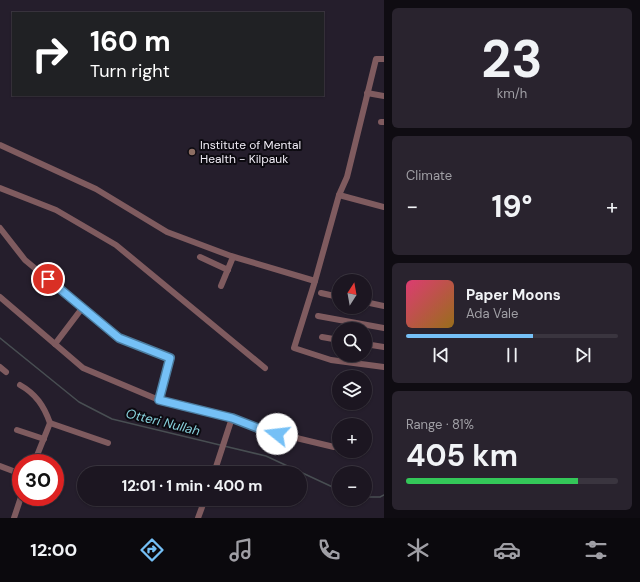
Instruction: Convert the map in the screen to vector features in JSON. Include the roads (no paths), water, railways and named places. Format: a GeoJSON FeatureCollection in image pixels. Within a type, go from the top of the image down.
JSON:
{"type":"FeatureCollection","features":[{"type":"Feature","properties":{"kind":"street"},"geometry":{"type":"LineString","coordinates":[[384,59],[376,58],[351,163],[339,195],[315,281],[294,348],[332,360],[384,367]]}},
{"type":"Feature","properties":{"kind":"street"},"geometry":{"type":"LineString","coordinates":[[367,92],[384,96]]}},
{"type":"Feature","properties":{"kind":"street"},"geometry":{"type":"LineString","coordinates":[[0,145],[96,189],[167,232],[233,257],[315,281]]}},
{"type":"Feature","properties":{"kind":"street"},"geometry":{"type":"LineString","coordinates":[[0,188],[56,210],[116,245],[265,368]]}},
{"type":"Feature","properties":{"kind":"street"},"geometry":{"type":"LineString","coordinates":[[339,195],[384,207]]}},
{"type":"Feature","properties":{"kind":"street"},"geometry":{"type":"LineString","coordinates":[[0,228],[25,260],[119,338],[170,358],[159,400]]}},
{"type":"Feature","properties":{"kind":"street"},"geometry":{"type":"LineString","coordinates":[[200,257],[228,270]]}},
{"type":"Feature","properties":{"kind":"street"},"geometry":{"type":"LineString","coordinates":[[221,286],[233,257]]}},
{"type":"Feature","properties":{"kind":"street"},"geometry":{"type":"LineString","coordinates":[[322,293],[332,295]]}},
{"type":"Feature","properties":{"kind":"street"},"geometry":{"type":"LineString","coordinates":[[0,297],[83,368],[159,400],[232,418],[263,430],[332,447]]}},
{"type":"Feature","properties":{"kind":"street"},"geometry":{"type":"LineString","coordinates":[[372,303],[384,306]]}},
{"type":"Feature","properties":{"kind":"street"},"geometry":{"type":"LineString","coordinates":[[55,344],[83,307]]}},
{"type":"Feature","properties":{"kind":"street"},"geometry":{"type":"LineString","coordinates":[[318,316],[384,328]]}},
{"type":"Feature","properties":{"kind":"street"},"geometry":{"type":"LineString","coordinates":[[322,337],[332,339]]}},
{"type":"Feature","properties":{"kind":"street"},"geometry":{"type":"LineString","coordinates":[[372,345],[384,347]]}},
{"type":"Feature","properties":{"kind":"street"},"geometry":{"type":"LineString","coordinates":[[0,367],[6,372]]}},
{"type":"Feature","properties":{"kind":"street"},"geometry":{"type":"LineString","coordinates":[[20,385],[29,390],[43,405],[50,423],[38,454]]}},
{"type":"Feature","properties":{"kind":"street"},"geometry":{"type":"LineString","coordinates":[[216,466],[232,418]]}},
{"type":"Feature","properties":{"kind":"street"},"geometry":{"type":"LineString","coordinates":[[50,423],[108,443]]}},
{"type":"Feature","properties":{"kind":"street"},"geometry":{"type":"LineString","coordinates":[[17,430],[44,439]]}},
{"type":"Feature","properties":{"kind":"street"},"geometry":{"type":"LineString","coordinates":[[0,466],[12,471]]}},
{"type":"Feature","properties":{"kind":"street"},"geometry":{"type":"LineString","coordinates":[[14,518],[18,506]]}},
{"type":"Feature","properties":{"kind":"street"},"geometry":{"type":"LineString","coordinates":[[198,518],[202,506]]}},
{"type":"Feature","properties":{"kind":"waterway","name":"Otteri Nullah"},"geometry":{"type":"LineString","coordinates":[[0,338],[79,402],[112,419],[220,445]]}},
{"type":"Feature","properties":{"kind":"waterway","name":"Otteri Nullah"},"geometry":{"type":"LineString","coordinates":[[224,446],[266,456],[332,487]]}},
{"type":"Feature","properties":{"kind":"waterway","name":"Otteri Nullah"},"geometry":{"type":"LineString","coordinates":[[372,497],[380,497],[384,495]]}},
{"type":"Feature","properties":{"kind":"place","name":"Institute of Mental Health - Kilpauk"},"geometry":{"type":"Point","coordinates":[192,152]}}]}
